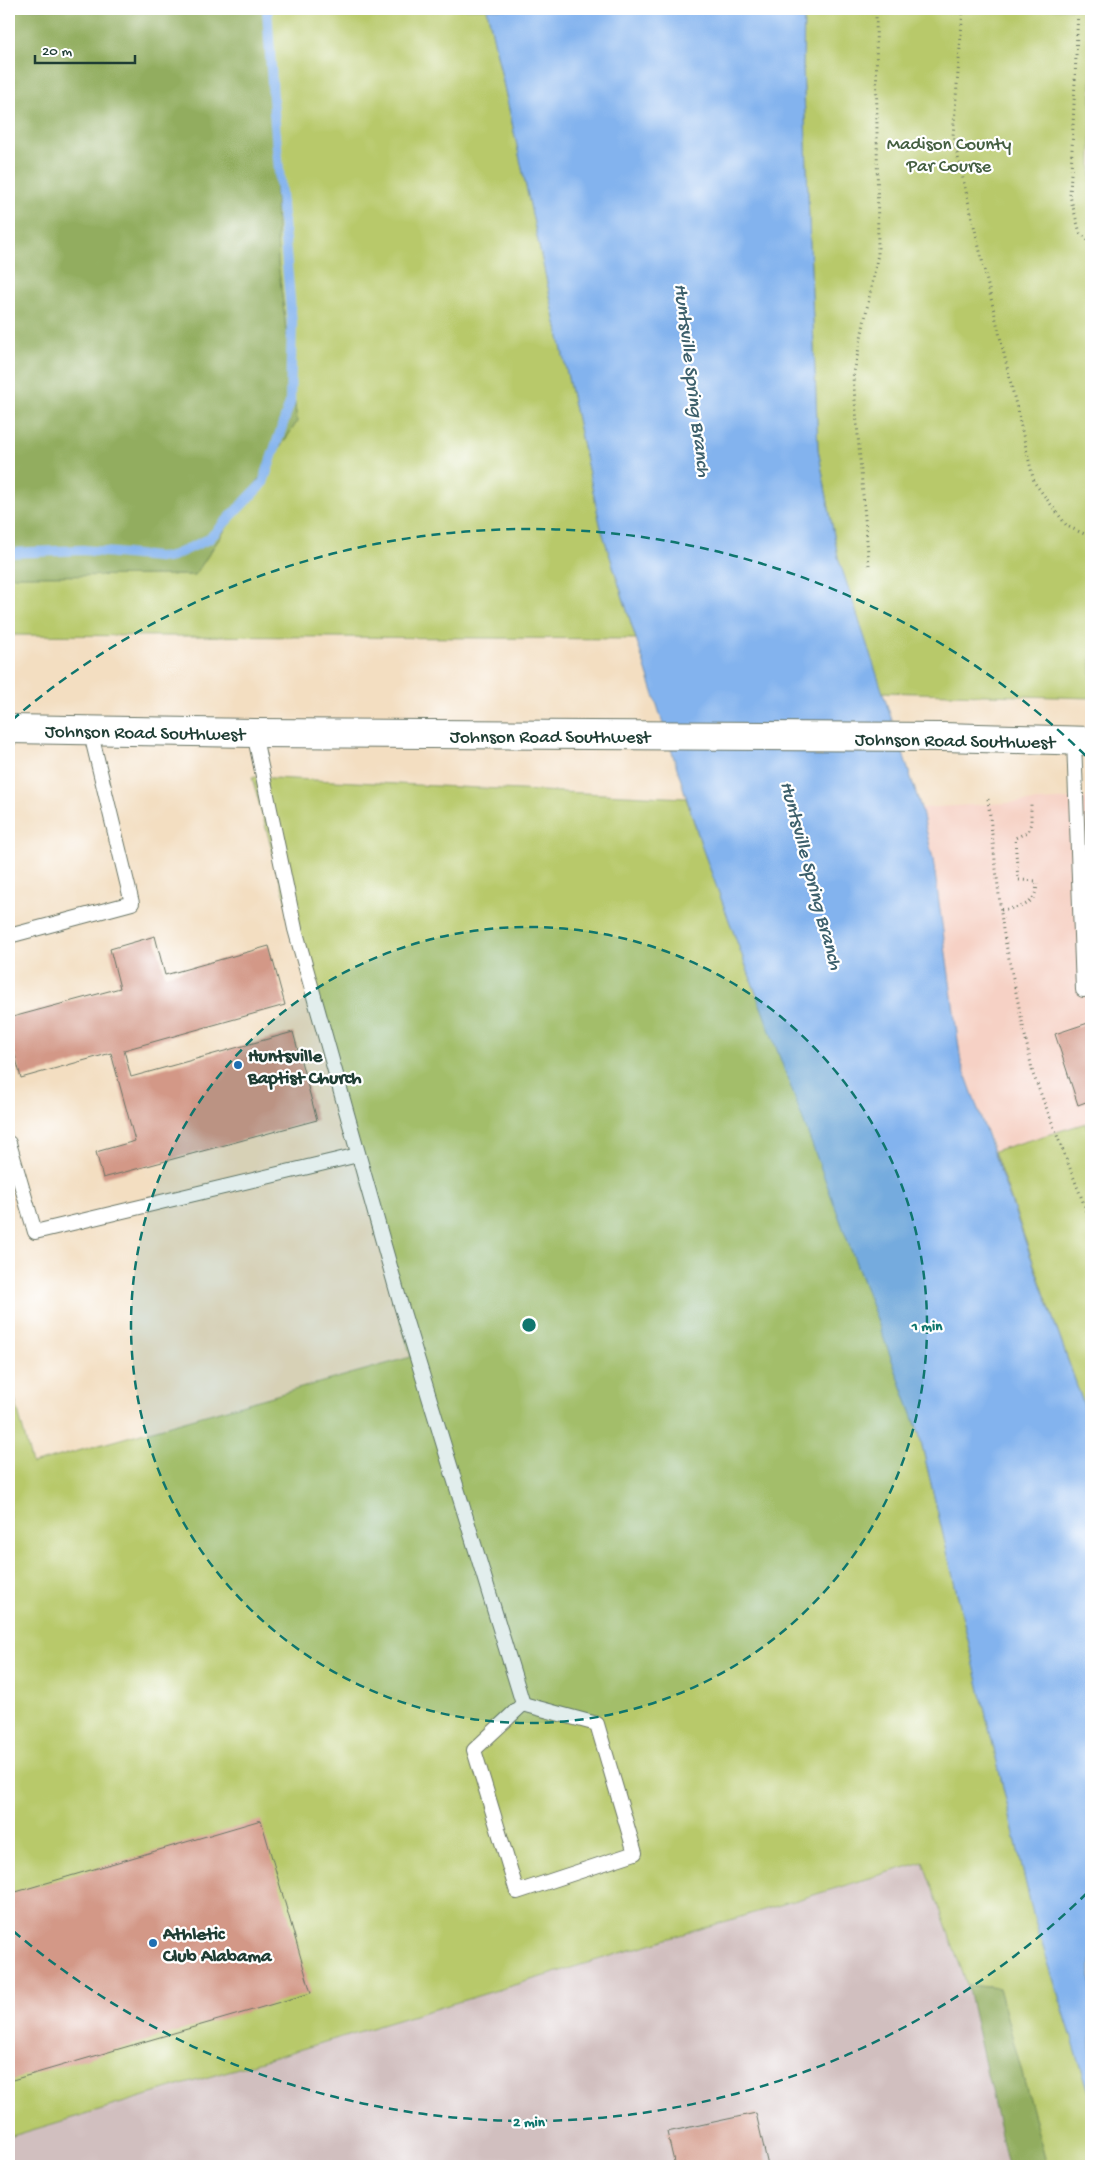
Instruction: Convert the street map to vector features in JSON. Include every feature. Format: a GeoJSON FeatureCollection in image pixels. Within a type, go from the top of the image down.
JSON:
{"type":"FeatureCollection","features":[{"type":"Feature","properties":{"kind":"street","name":"Johnson Road Southwest"},"geometry":{"type":"LineString","coordinates":[[9,729],[254,733],[943,737],[1083,741]]}},
{"type":"Feature","properties":{"kind":"lane"},"geometry":{"type":"LineString","coordinates":[[9,936],[132,903],[90,730]]}},
{"type":"Feature","properties":{"kind":"lane"},"geometry":{"type":"LineString","coordinates":[[254,733],[295,929],[400,1302],[524,1704]]}},
{"type":"Feature","properties":{"kind":"lane"},"geometry":{"type":"LineString","coordinates":[[1083,741],[1083,990],[1091,989]]}},
{"type":"Feature","properties":{"kind":"lane"},"geometry":{"type":"LineString","coordinates":[[9,1143],[36,1232],[358,1155]]}},
{"type":"Feature","properties":{"kind":"lane"},"geometry":{"type":"LineString","coordinates":[[524,1704],[597,1724],[634,1854],[517,1892],[474,1750],[524,1704]]}},
{"type":"Feature","properties":{"kind":"path"},"geometry":{"type":"LineString","coordinates":[[869,565],[853,377],[878,254],[876,9]]}},
{"type":"Feature","properties":{"kind":"path"},"geometry":{"type":"LineString","coordinates":[[963,9],[953,136],[1034,482],[1067,526],[1091,538]]}},
{"type":"Feature","properties":{"kind":"path"},"geometry":{"type":"LineString","coordinates":[[1078,9],[1070,196],[1080,233],[1091,243]]}},
{"type":"Feature","properties":{"kind":"path"},"geometry":{"type":"LineString","coordinates":[[988,799],[1003,930],[1033,1074],[1091,1222]]}},
{"type":"Feature","properties":{"kind":"path"},"geometry":{"type":"LineString","coordinates":[[1001,910],[1021,907],[1030,902],[1037,892],[1037,881],[1018,880],[1015,838],[1028,832],[1031,823],[1032,804]]}},
{"type":"Feature","properties":{"kind":"shaded area"},"geometry":{"type":"Polygon","coordinates":[[[1091,798],[1091,1122],[994,1151],[961,1062],[933,859],[921,808],[1091,798]]]}},
{"type":"Feature","properties":{"kind":"shaded area"},"geometry":{"type":"Polygon","coordinates":[[[924,1862],[967,1985],[1008,2166],[9,2166],[9,2137],[924,1862]]]}},
{"type":"Feature","properties":{"kind":"green space"},"geometry":{"type":"Polygon","coordinates":[[[9,9],[270,9],[278,262],[297,422],[195,575],[9,576],[9,9]]]}},
{"type":"Feature","properties":{"kind":"green space"},"geometry":{"type":"Polygon","coordinates":[[[270,9],[487,9],[601,528],[636,639],[9,635],[9,576],[195,575],[297,422],[278,262],[270,9]]]}},
{"type":"Feature","properties":{"kind":"green space","name":"Madison County Par Course"},"geometry":{"type":"Polygon","coordinates":[[[804,9],[1091,9],[1091,698],[882,692],[838,557],[818,449],[803,67],[804,9]]]}},
{"type":"Feature","properties":{"kind":"green space"},"geometry":{"type":"Polygon","coordinates":[[[252,777],[686,798],[703,850],[919,1433],[1034,1918],[1091,2098],[1091,2166],[1047,2166],[999,1988],[967,1985],[923,1862],[9,2137],[9,1377],[32,1464],[411,1357],[252,777]]]}},
{"type":"Feature","properties":{"kind":"green space"},"geometry":{"type":"Polygon","coordinates":[[[1086,1123],[1091,1138],[1091,1425],[994,1151],[1086,1123]]]}},
{"type":"Feature","properties":{"kind":"green space"},"geometry":{"type":"Polygon","coordinates":[[[967,1985],[999,1988],[1047,2166],[1008,2166],[967,1985]]]}},
{"type":"Feature","properties":{"kind":"water","name":"Huntsville Spring Branch"},"geometry":{"type":"Polygon","coordinates":[[[487,9],[804,9],[803,67],[818,449],[838,557],[921,808],[933,859],[961,1062],[1091,1425],[1091,2098],[1034,1918],[919,1433],[703,850],[601,528],[487,9]]]}},
{"type":"Feature","properties":{"kind":"building","name":"Huntsville Baptist Church"},"geometry":{"type":"Polygon","coordinates":[[[155,936],[165,975],[269,946],[285,1005],[124,1050],[131,1077],[293,1032],[317,1120],[103,1178],[96,1152],[135,1141],[111,1053],[21,1078],[9,1032],[9,1018],[120,988],[110,949],[155,936]]]}},
{"type":"Feature","properties":{"kind":"building"},"geometry":{"type":"Polygon","coordinates":[[[1091,1022],[1091,1100],[1078,1105],[1055,1034],[1091,1022]]]}},
{"type":"Feature","properties":{"kind":"building","name":"Athletic Club Alabama"},"geometry":{"type":"Polygon","coordinates":[[[261,1820],[311,1993],[9,2081],[9,1894],[261,1820]]]}},
{"type":"Feature","properties":{"kind":"building"},"geometry":{"type":"Polygon","coordinates":[[[756,2113],[768,2166],[675,2166],[667,2132],[756,2113]]]}},
{"type":"Feature","properties":{"kind":"waterway"},"geometry":{"type":"LineString","coordinates":[[9,553],[83,550],[168,558],[209,539],[263,483],[290,403],[292,323],[267,9]]}},
{"type":"Feature","properties":{"kind":"place","name":"Huntsville Baptist Church"},"geometry":{"type":"Point","coordinates":[238,1065]}},
{"type":"Feature","properties":{"kind":"place","name":"Athletic Club Alabama"},"geometry":{"type":"Point","coordinates":[153,1943]}}]}
